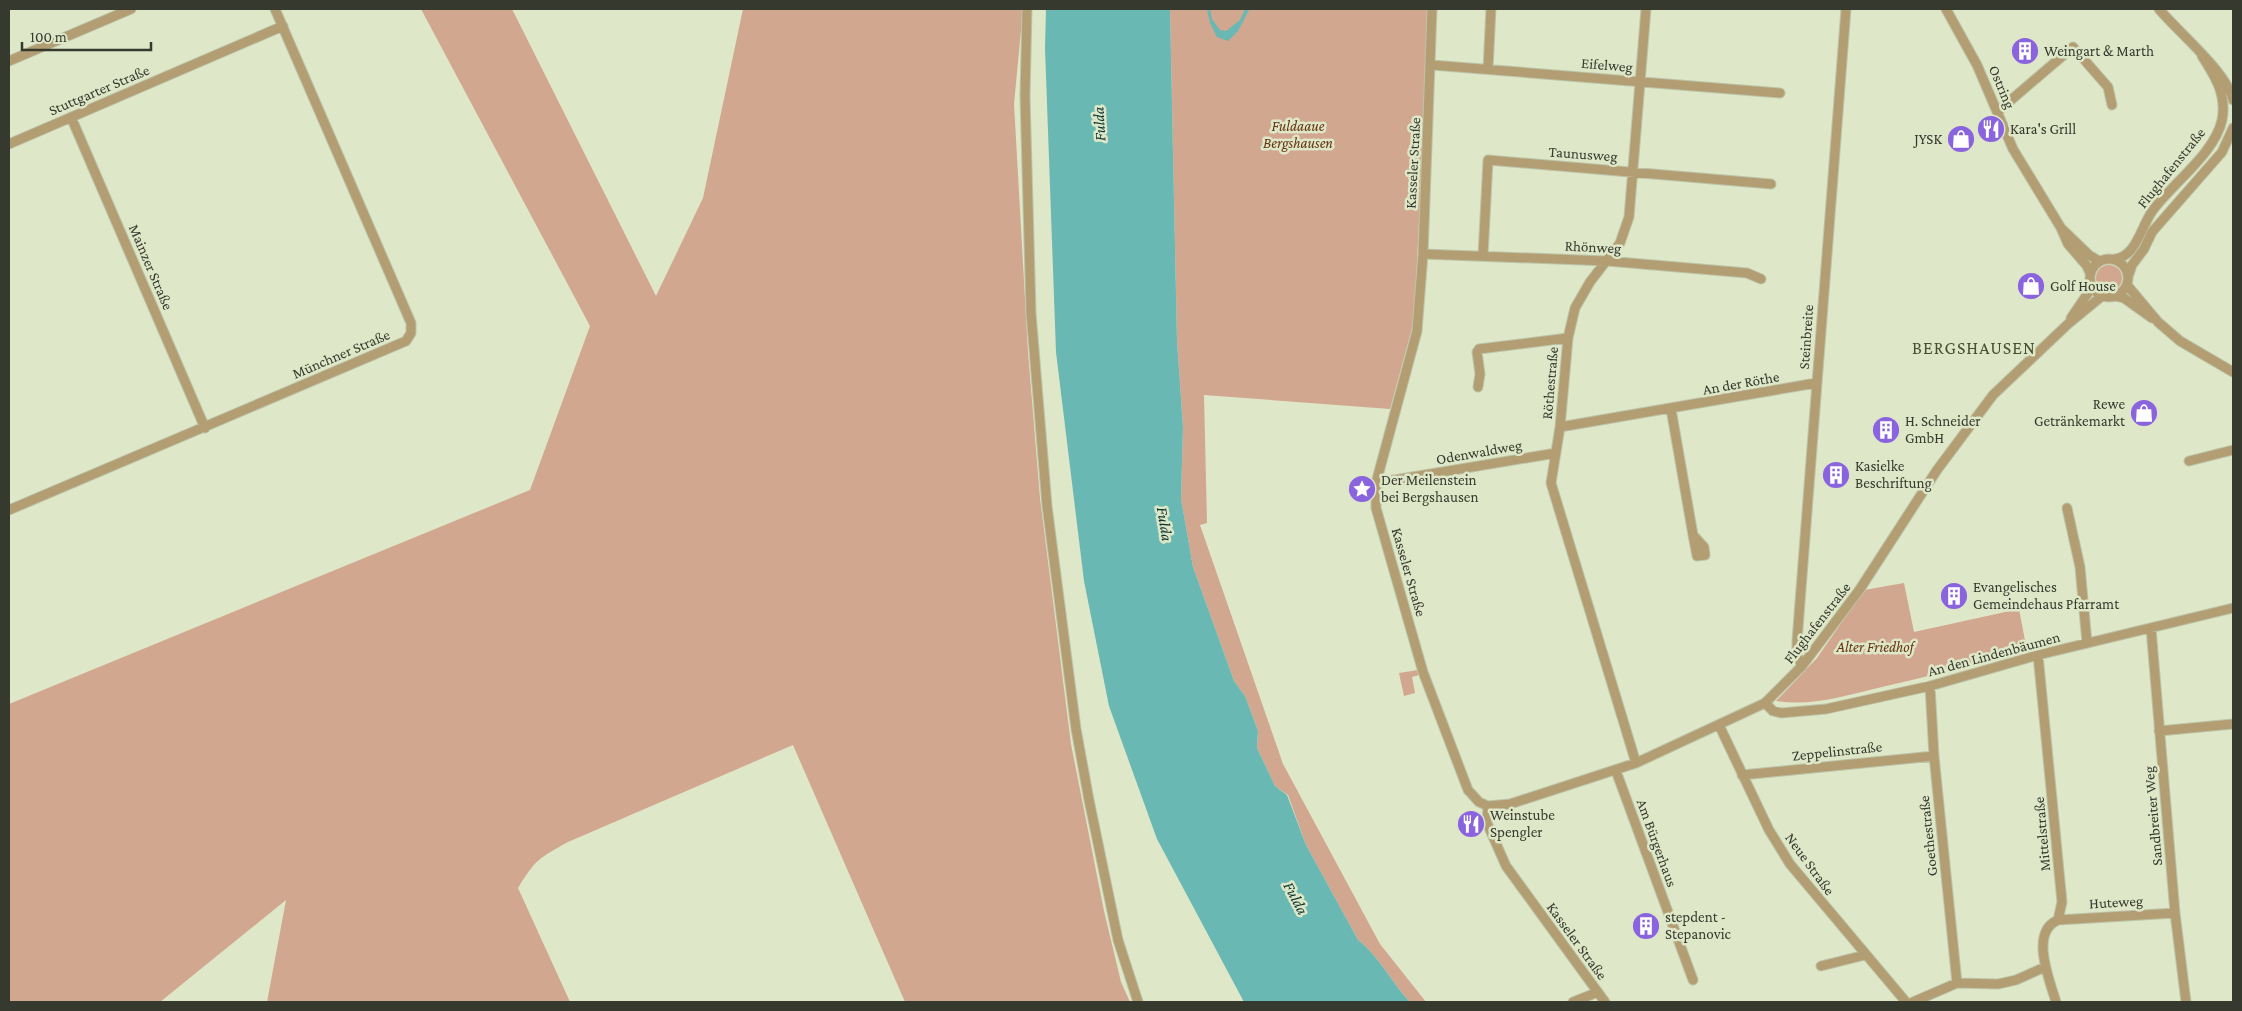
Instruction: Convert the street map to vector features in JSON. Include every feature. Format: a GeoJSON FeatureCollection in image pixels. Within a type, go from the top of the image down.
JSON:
{"type":"FeatureCollection","features":[{"type":"Feature","properties":{"kind":"street"},"geometry":{"type":"LineString","coordinates":[[9,61],[131,9]]}},
{"type":"Feature","properties":{"kind":"street","name":"Münchner Straße"},"geometry":{"type":"LineString","coordinates":[[9,510],[406,341],[411,333],[411,323],[275,9]]}},
{"type":"Feature","properties":{"kind":"street"},"geometry":{"type":"LineString","coordinates":[[1027,9],[1025,96],[1030,313],[1047,506],[1076,729],[1089,800],[1109,906],[1138,1002]]}},
{"type":"Feature","properties":{"kind":"street","name":"Kasseler Straße"},"geometry":{"type":"LineString","coordinates":[[1432,9],[1432,65],[1423,254],[1414,344],[1376,482],[1376,508],[1423,672],[1468,790],[1479,802],[1488,806],[1486,823],[1499,854],[1513,876],[1604,1002]]}},
{"type":"Feature","properties":{"kind":"street"},"geometry":{"type":"LineString","coordinates":[[1488,69],[1491,9]]}},
{"type":"Feature","properties":{"kind":"street","name":"Röthestraße"},"geometry":{"type":"LineString","coordinates":[[1636,763],[1551,483],[1560,427],[1568,338],[1575,308],[1590,282],[1620,243],[1629,218],[1646,9]]}},
{"type":"Feature","properties":{"kind":"street","name":"Steinbreite"},"geometry":{"type":"LineString","coordinates":[[1802,666],[1797,655],[1797,641],[1846,9]]}},
{"type":"Feature","properties":{"kind":"street","name":"Ostring"},"geometry":{"type":"LineString","coordinates":[[1946,9],[1978,65],[2013,149],[2061,228],[2068,244],[2087,266],[2090,273]]}},
{"type":"Feature","properties":{"kind":"street","name":"Flughafenstraße"},"geometry":{"type":"LineString","coordinates":[[2159,9],[2224,79],[2233,100]]}},
{"type":"Feature","properties":{"kind":"street","name":"Stuttgarter Straße"},"geometry":{"type":"LineString","coordinates":[[9,144],[283,26]]}},
{"type":"Feature","properties":{"kind":"street"},"geometry":{"type":"LineString","coordinates":[[1998,112],[2073,47],[2108,87],[2112,105]]}},
{"type":"Feature","properties":{"kind":"street","name":"Flughafenstraße"},"geometry":{"type":"LineString","coordinates":[[2115,259],[2125,256],[2132,249],[2151,212],[2208,147],[2220,126],[2224,105],[2221,90],[2202,56]]}},
{"type":"Feature","properties":{"kind":"street","name":"Eifelweg"},"geometry":{"type":"LineString","coordinates":[[1432,65],[1780,93]]}},
{"type":"Feature","properties":{"kind":"street","name":"Mainzer Straße"},"geometry":{"type":"LineString","coordinates":[[71,117],[204,428]]}},
{"type":"Feature","properties":{"kind":"street","name":"Flughafenstraße"},"geometry":{"type":"LineString","coordinates":[[2128,281],[2132,265],[2144,249],[2152,232],[2222,152],[2233,128]]}},
{"type":"Feature","properties":{"kind":"street","name":"Taunusweg"},"geometry":{"type":"LineString","coordinates":[[1483,256],[1488,160],[1771,184]]}},
{"type":"Feature","properties":{"kind":"street","name":"Ostring"},"geometry":{"type":"LineString","coordinates":[[2061,228],[2099,261]]}},
{"type":"Feature","properties":{"kind":"street","name":"Rhönweg"},"geometry":{"type":"LineString","coordinates":[[1423,254],[1607,260],[1747,273],[1761,279]]}},
{"type":"Feature","properties":{"kind":"street"},"geometry":{"type":"LineString","coordinates":[[2158,322],[2128,281],[2124,266],[2115,259],[2099,261],[2090,273],[2092,287],[2102,296],[2124,298],[2158,322],[2180,341],[2233,372]]}},
{"type":"Feature","properties":{"kind":"street"},"geometry":{"type":"LineString","coordinates":[[2115,296],[2128,281]]}},
{"type":"Feature","properties":{"kind":"street","name":"Flughafenstraße"},"geometry":{"type":"LineString","coordinates":[[2068,324],[2092,287]]}},
{"type":"Feature","properties":{"kind":"street","name":"Flughafenstraße"},"geometry":{"type":"LineString","coordinates":[[1488,806],[1510,804],[1616,771],[1765,703],[1802,666],[1870,577],[1937,470],[1993,395],[2068,324],[2102,296]]}},
{"type":"Feature","properties":{"kind":"street"},"geometry":{"type":"LineString","coordinates":[[1478,388],[1480,374],[1478,349],[1568,338]]}},
{"type":"Feature","properties":{"kind":"street","name":"An der Röthe"},"geometry":{"type":"LineString","coordinates":[[1560,427],[1671,410],[1816,383]]}},
{"type":"Feature","properties":{"kind":"street"},"geometry":{"type":"LineString","coordinates":[[1671,410],[1693,535]]}},
{"type":"Feature","properties":{"kind":"street"},"geometry":{"type":"LineString","coordinates":[[2190,461],[2233,450]]}},
{"type":"Feature","properties":{"kind":"street","name":"Odenwaldweg"},"geometry":{"type":"LineString","coordinates":[[1376,482],[1556,453]]}},
{"type":"Feature","properties":{"kind":"street"},"geometry":{"type":"LineString","coordinates":[[2067,508],[2080,567],[2087,643]]}},
{"type":"Feature","properties":{"kind":"street","name":"An den Lindenbäumen"},"geometry":{"type":"LineString","coordinates":[[1765,703],[1773,711],[1792,714],[1826,709],[1930,686],[2038,655],[2233,608]]}},
{"type":"Feature","properties":{"kind":"street","name":"Sandbreiter Weg"},"geometry":{"type":"LineString","coordinates":[[2151,628],[2175,913],[2186,1002]]}},
{"type":"Feature","properties":{"kind":"street","name":"Mittelstraße"},"geometry":{"type":"LineString","coordinates":[[2038,655],[2062,902],[2058,920],[2047,929],[2044,941],[2045,966],[2056,1002]]}},
{"type":"Feature","properties":{"kind":"street","name":"Goethestraße"},"geometry":{"type":"LineString","coordinates":[[1930,686],[1934,756],[1957,983]]}},
{"type":"Feature","properties":{"kind":"street"},"geometry":{"type":"LineString","coordinates":[[2159,731],[2233,724]]}},
{"type":"Feature","properties":{"kind":"street","name":"Neue Straße"},"geometry":{"type":"LineString","coordinates":[[1720,725],[1769,830],[1790,864],[1906,1002]]}},
{"type":"Feature","properties":{"kind":"street","name":"Zeppelinstraße"},"geometry":{"type":"LineString","coordinates":[[1742,775],[1934,756]]}},
{"type":"Feature","properties":{"kind":"street","name":"Am Bürgerhaus"},"geometry":{"type":"LineString","coordinates":[[1616,771],[1693,980]]}},
{"type":"Feature","properties":{"kind":"street","name":"Huteweg"},"geometry":{"type":"LineString","coordinates":[[2058,920],[2175,913]]}},
{"type":"Feature","properties":{"kind":"street"},"geometry":{"type":"LineString","coordinates":[[1821,966],[1865,955]]}},
{"type":"Feature","properties":{"kind":"street"},"geometry":{"type":"LineString","coordinates":[[1913,1002],[1957,983],[1998,984],[2031,974],[2045,966]]}},
{"type":"Feature","properties":{"kind":"street"},"geometry":{"type":"LineString","coordinates":[[1573,1002],[1598,992]]}},
{"type":"Feature","properties":{"kind":"green space"},"geometry":{"type":"Polygon","coordinates":[[[421,9],[512,9],[656,296],[703,198],[743,9],[1023,9],[1014,104],[1028,352],[1040,498],[1071,744],[1104,911],[1121,982],[1130,1002],[905,1002],[793,745],[568,842],[538,860],[518,888],[570,1002],[267,1002],[286,900],[160,1002],[9,1002],[9,704],[530,490],[590,326],[421,9]]]}},
{"type":"Feature","properties":{"kind":"green space","name":"Fuldaaue Bergshausen"},"geometry":{"type":"Polygon","coordinates":[[[1170,9],[1430,9],[1414,321],[1390,409],[1204,395],[1207,523],[1200,525],[1283,764],[1380,944],[1426,1002],[1410,1002],[1379,961],[1358,940],[1306,845],[1288,795],[1275,786],[1257,748],[1258,731],[1245,696],[1234,681],[1193,567],[1181,499],[1183,427],[1177,341],[1170,9]]]}},
{"type":"Feature","properties":{"kind":"green space"},"geometry":{"type":"Polygon","coordinates":[[[2109,265],[2118,269],[2122,278],[2118,287],[2109,291],[2100,287],[2096,278],[2100,269],[2109,265]]]}},
{"type":"Feature","properties":{"kind":"green space","name":"Alter Friedhof"},"geometry":{"type":"Polygon","coordinates":[[[1904,583],[1914,632],[2019,609],[2027,651],[1829,699],[1803,702],[1776,701],[1817,658],[1864,590],[1904,583]]]}},
{"type":"Feature","properties":{"kind":"green space"},"geometry":{"type":"Polygon","coordinates":[[[1418,670],[1419,675],[1412,677],[1415,693],[1404,696],[1399,673],[1418,670]]]}},
{"type":"Feature","properties":{"kind":"water","name":"Fulda"},"geometry":{"type":"Polygon","coordinates":[[[1046,9],[1170,9],[1177,341],[1183,427],[1181,499],[1193,567],[1234,681],[1245,696],[1258,731],[1257,748],[1275,786],[1287,795],[1306,845],[1358,940],[1379,961],[1410,1002],[1244,1002],[1157,839],[1109,706],[1084,581],[1056,352],[1045,48],[1046,9]]]}},
{"type":"Feature","properties":{"kind":"water"},"geometry":{"type":"Polygon","coordinates":[[[1207,9],[1210,9],[1212,19],[1220,30],[1226,31],[1240,20],[1245,9],[1249,10],[1238,31],[1228,41],[1217,37],[1210,23],[1207,9]]]}},
{"type":"Feature","properties":{"kind":"place","name":"Weingart & Marth"},"geometry":{"type":"Point","coordinates":[2025,51]}},
{"type":"Feature","properties":{"kind":"place","name":"Kara's Grill"},"geometry":{"type":"Point","coordinates":[1991,129]}},
{"type":"Feature","properties":{"kind":"place","name":"JYSK"},"geometry":{"type":"Point","coordinates":[1961,139]}},
{"type":"Feature","properties":{"kind":"place","name":"Golf House"},"geometry":{"type":"Point","coordinates":[2031,286]}},
{"type":"Feature","properties":{"kind":"place","name":"Rewe Getränkemarkt"},"geometry":{"type":"Point","coordinates":[2144,413]}},
{"type":"Feature","properties":{"kind":"place","name":"H. Schneider GmbH"},"geometry":{"type":"Point","coordinates":[1886,430]}},
{"type":"Feature","properties":{"kind":"place","name":"Kasielke Beschriftung"},"geometry":{"type":"Point","coordinates":[1836,475]}},
{"type":"Feature","properties":{"kind":"place","name":"Der Meilenstein bei Bergshausen"},"geometry":{"type":"Point","coordinates":[1362,489]}},
{"type":"Feature","properties":{"kind":"place","name":"Evangelisches Gemeindehaus Pfarramt"},"geometry":{"type":"Point","coordinates":[1954,596]}},
{"type":"Feature","properties":{"kind":"place","name":"Weinstube Spengler"},"geometry":{"type":"Point","coordinates":[1471,824]}},
{"type":"Feature","properties":{"kind":"place","name":"stepdent - Stepanovic"},"geometry":{"type":"Point","coordinates":[1646,926]}},
{"type":"Feature","properties":{"kind":"district","name":"BERGSHAUSEN"},"geometry":{"type":"Point","coordinates":[1974,348]}}]}
